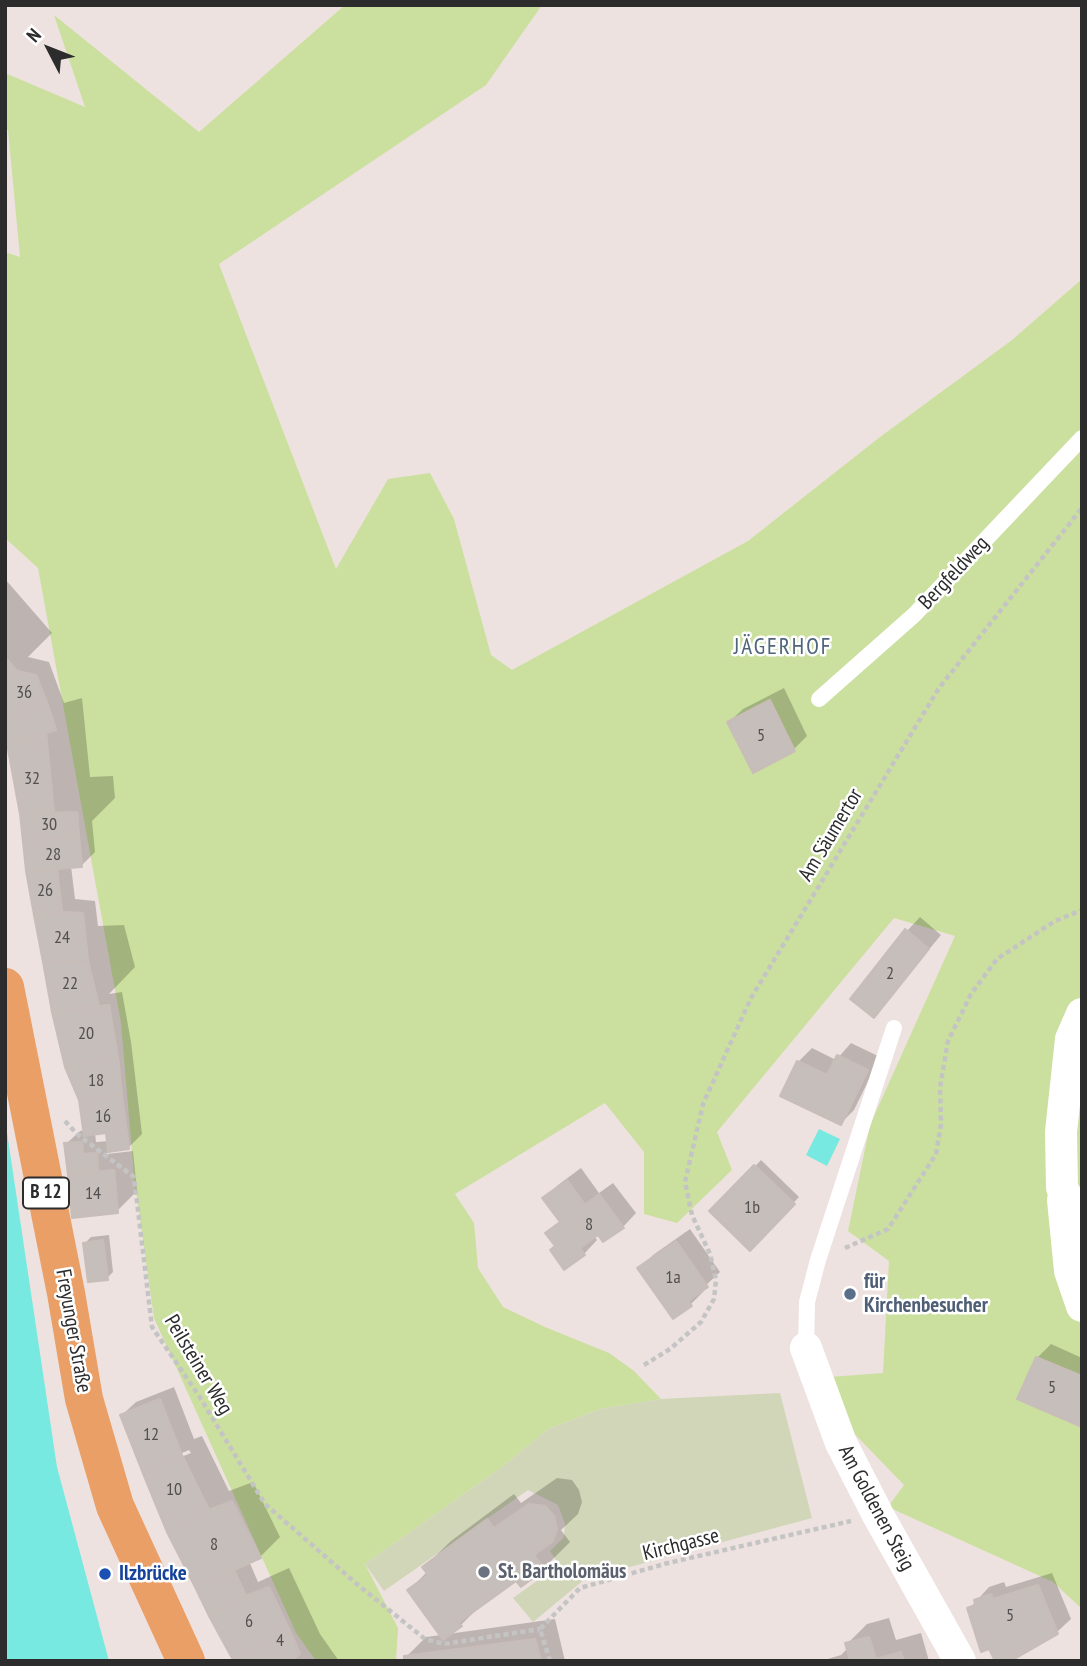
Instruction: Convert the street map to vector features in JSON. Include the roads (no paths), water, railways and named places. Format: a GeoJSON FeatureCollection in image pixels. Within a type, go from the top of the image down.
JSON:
{"type":"FeatureCollection","features":[{"type":"Feature","properties":{"kind":"main road","name":"Freyunger Straße"},"geometry":{"type":"LineString","coordinates":[[5,987],[85,1399],[115,1506],[186,1661]]}},
{"type":"Feature","properties":{"kind":"street"},"geometry":{"type":"LineString","coordinates":[[1082,1014],[1071,1039],[1061,1132],[1062,1188],[1070,1271],[1082,1306]]}},
{"type":"Feature","properties":{"kind":"street"},"geometry":{"type":"LineString","coordinates":[[1062,1188],[1082,1225]]}},
{"type":"Feature","properties":{"kind":"street","name":"Am Goldenen Steig"},"geometry":{"type":"LineString","coordinates":[[806,1348],[841,1443],[960,1661]]}},
{"type":"Feature","properties":{"kind":"lane","name":"Bergfeldweg"},"geometry":{"type":"LineString","coordinates":[[819,699],[914,615],[1082,438]]}},
{"type":"Feature","properties":{"kind":"lane"},"geometry":{"type":"LineString","coordinates":[[806,1348],[807,1302],[818,1260],[894,1028]]}},
{"type":"Feature","properties":{"kind":"water"},"geometry":{"type":"Polygon","coordinates":[[[5,1119],[57,1467],[109,1661],[5,1661],[5,1119]]]}},
{"type":"Feature","properties":{"kind":"water"},"geometry":{"type":"Polygon","coordinates":[[[819,1129],[840,1139],[827,1166],[806,1155],[819,1129]]]}},
{"type":"Feature","properties":{"kind":"place","name":"für Kirchenbesucher"},"geometry":{"type":"Point","coordinates":[850,1294]}},
{"type":"Feature","properties":{"kind":"place","name":"St. Bartholomäus"},"geometry":{"type":"Point","coordinates":[484,1572]}},
{"type":"Feature","properties":{"kind":"place","name":"Ilzbrücke"},"geometry":{"type":"Point","coordinates":[105,1574]}},
{"type":"Feature","properties":{"kind":"district","name":"JÄGERHOF"},"geometry":{"type":"Point","coordinates":[783,647]}}]}
